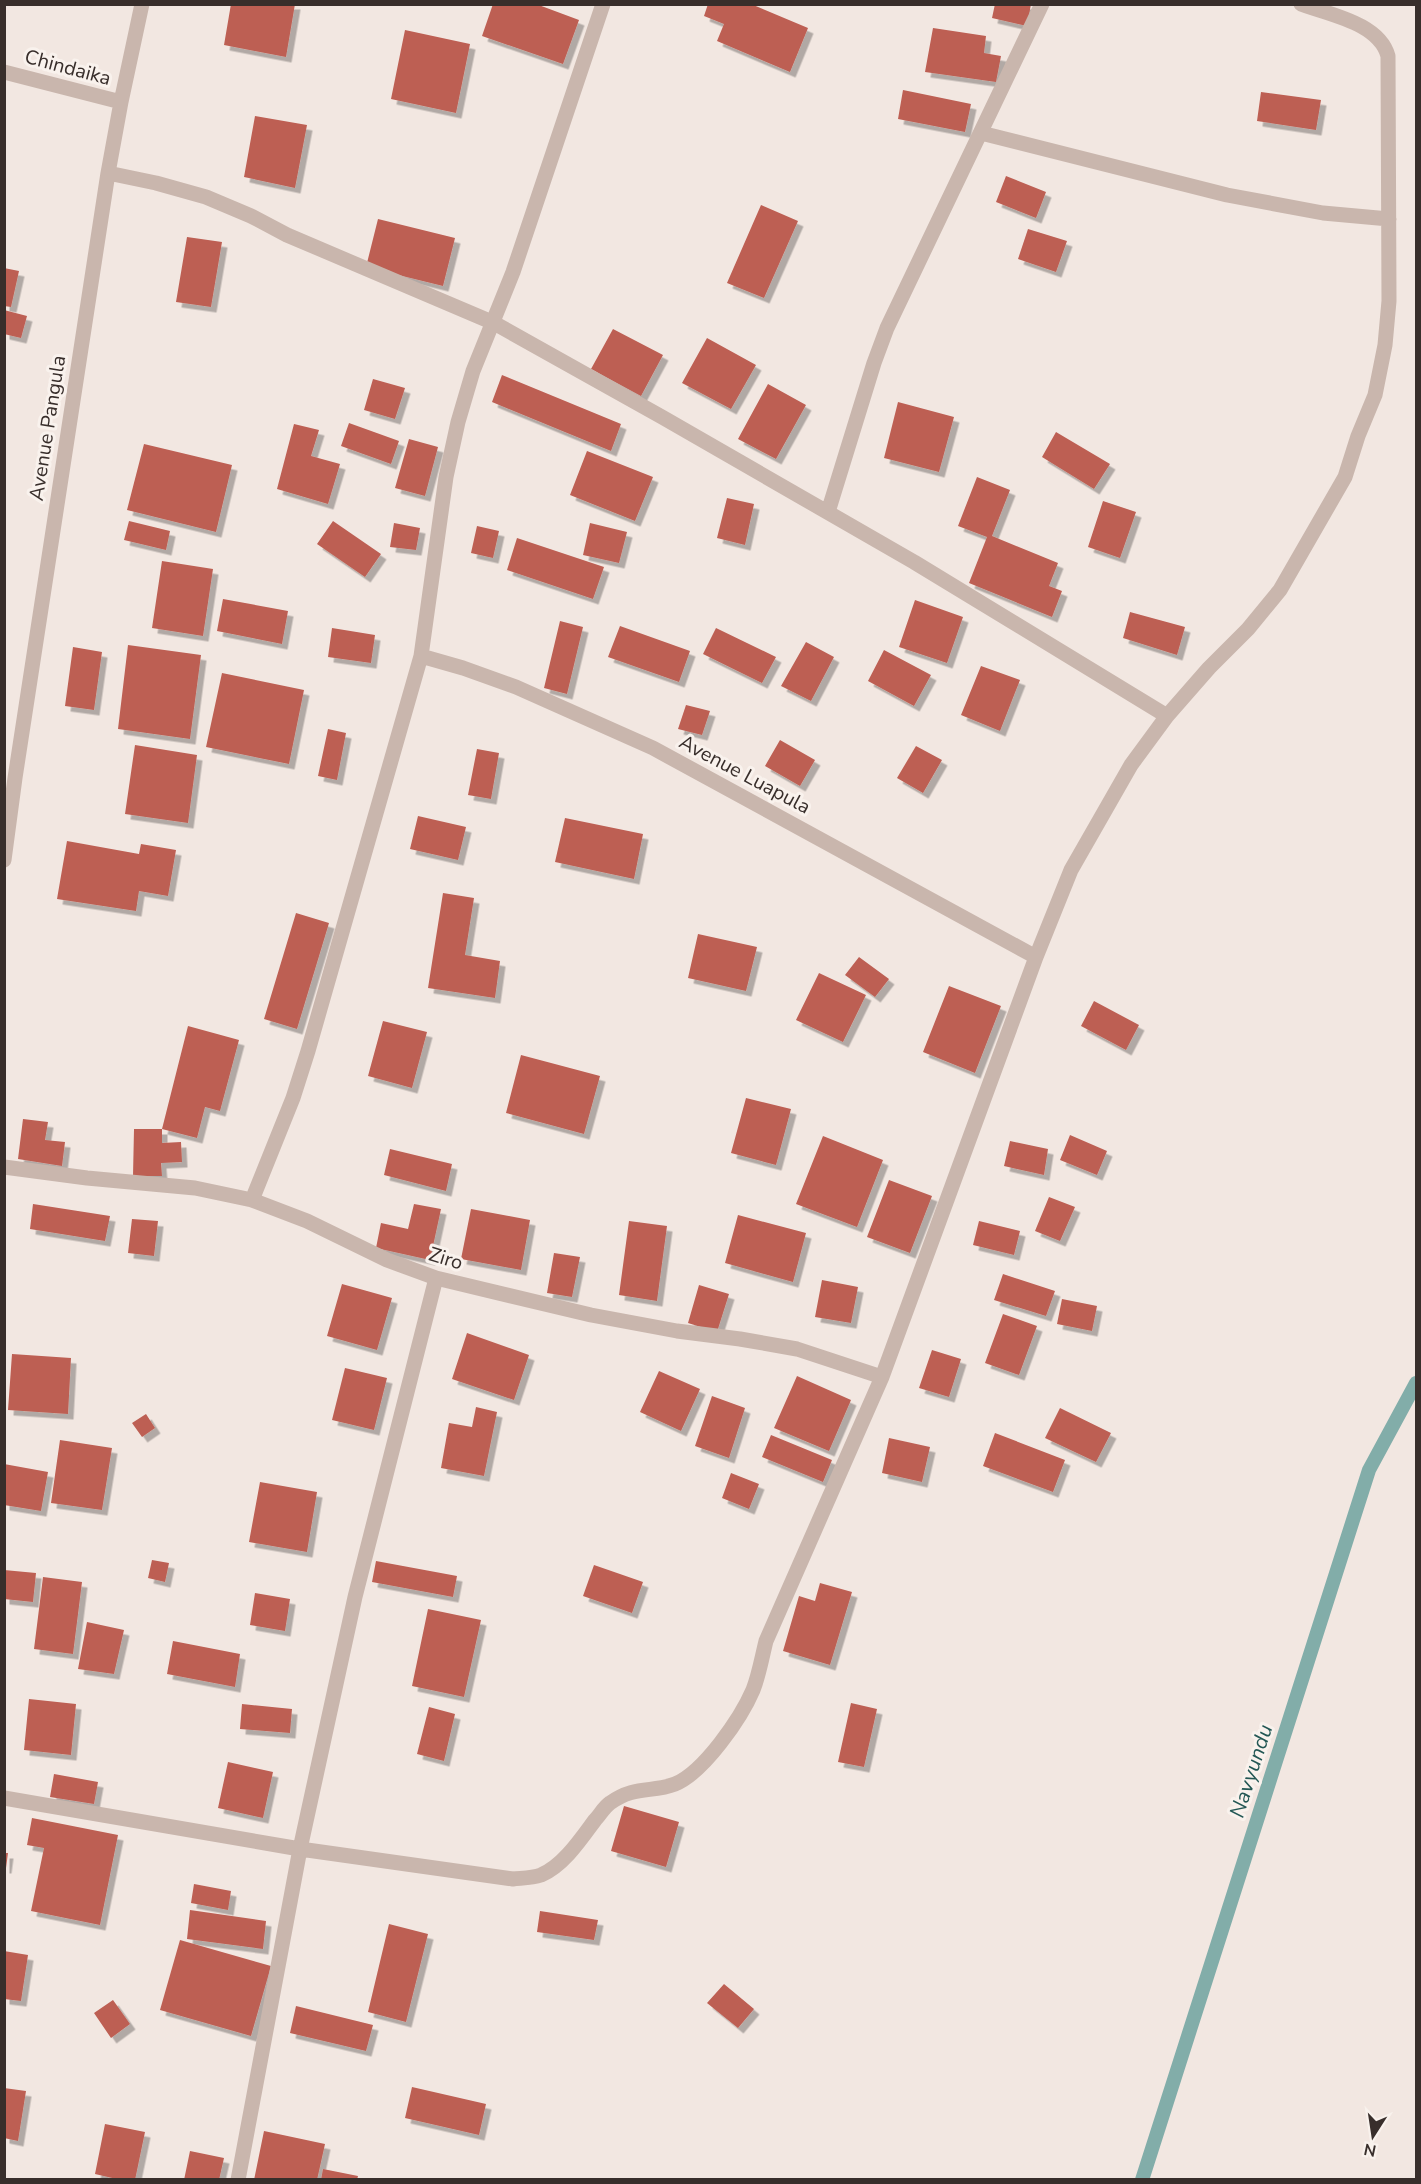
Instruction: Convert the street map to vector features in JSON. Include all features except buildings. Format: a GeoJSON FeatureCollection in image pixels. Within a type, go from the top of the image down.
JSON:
{"type":"FeatureCollection","features":[{"type":"Feature","properties":{"kind":"street","name":"Avenue Pangula"},"geometry":{"type":"LineString","coordinates":[[4,860],[10,777],[108,173],[142,4]]}},
{"type":"Feature","properties":{"kind":"street"},"geometry":{"type":"LineString","coordinates":[[252,1200],[293,1098],[308,1051],[421,656],[446,477],[458,422],[473,371],[494,323],[544,185],[603,4]]}},
{"type":"Feature","properties":{"kind":"street"},"geometry":{"type":"LineString","coordinates":[[828,512],[886,328],[1042,4]]}},
{"type":"Feature","properties":{"kind":"street"},"geometry":{"type":"LineString","coordinates":[[4,1798],[300,1849],[513,1879],[540,1875],[553,1868],[614,1800],[639,1789],[672,1785],[688,1778],[701,1767],[743,1711],[754,1688],[766,1641],[882,1377],[1036,957],[1071,870],[1131,765],[1167,716],[1209,668],[1248,629],[1280,590],[1345,477],[1375,394],[1385,345],[1389,302],[1388,56],[1379,37],[1368,30],[1301,4]]}},
{"type":"Feature","properties":{"kind":"street","name":"Chindaika"},"geometry":{"type":"LineString","coordinates":[[4,72],[121,102]]}},
{"type":"Feature","properties":{"kind":"street"},"geometry":{"type":"LineString","coordinates":[[981,133],[1227,195],[1323,213],[1389,219]]}},
{"type":"Feature","properties":{"kind":"street"},"geometry":{"type":"LineString","coordinates":[[108,173],[206,197],[251,216],[286,235],[494,323],[828,512],[1037,635],[1167,716]]}},
{"type":"Feature","properties":{"kind":"street","name":"Avenue Luapula"},"geometry":{"type":"LineString","coordinates":[[421,656],[516,687],[653,748],[1036,957]]}},
{"type":"Feature","properties":{"kind":"street","name":"Ziro"},"geometry":{"type":"LineString","coordinates":[[4,1167],[87,1178],[195,1188],[252,1200],[307,1221],[387,1260],[436,1278],[591,1315],[797,1349],[882,1377]]}},
{"type":"Feature","properties":{"kind":"street"},"geometry":{"type":"LineString","coordinates":[[238,2180],[300,1849],[355,1597],[436,1278]]}},
{"type":"Feature","properties":{"kind":"waterway","name":"Navyundu"},"geometry":{"type":"LineString","coordinates":[[1142,2180],[1369,1470],[1416,1383]]}}]}
